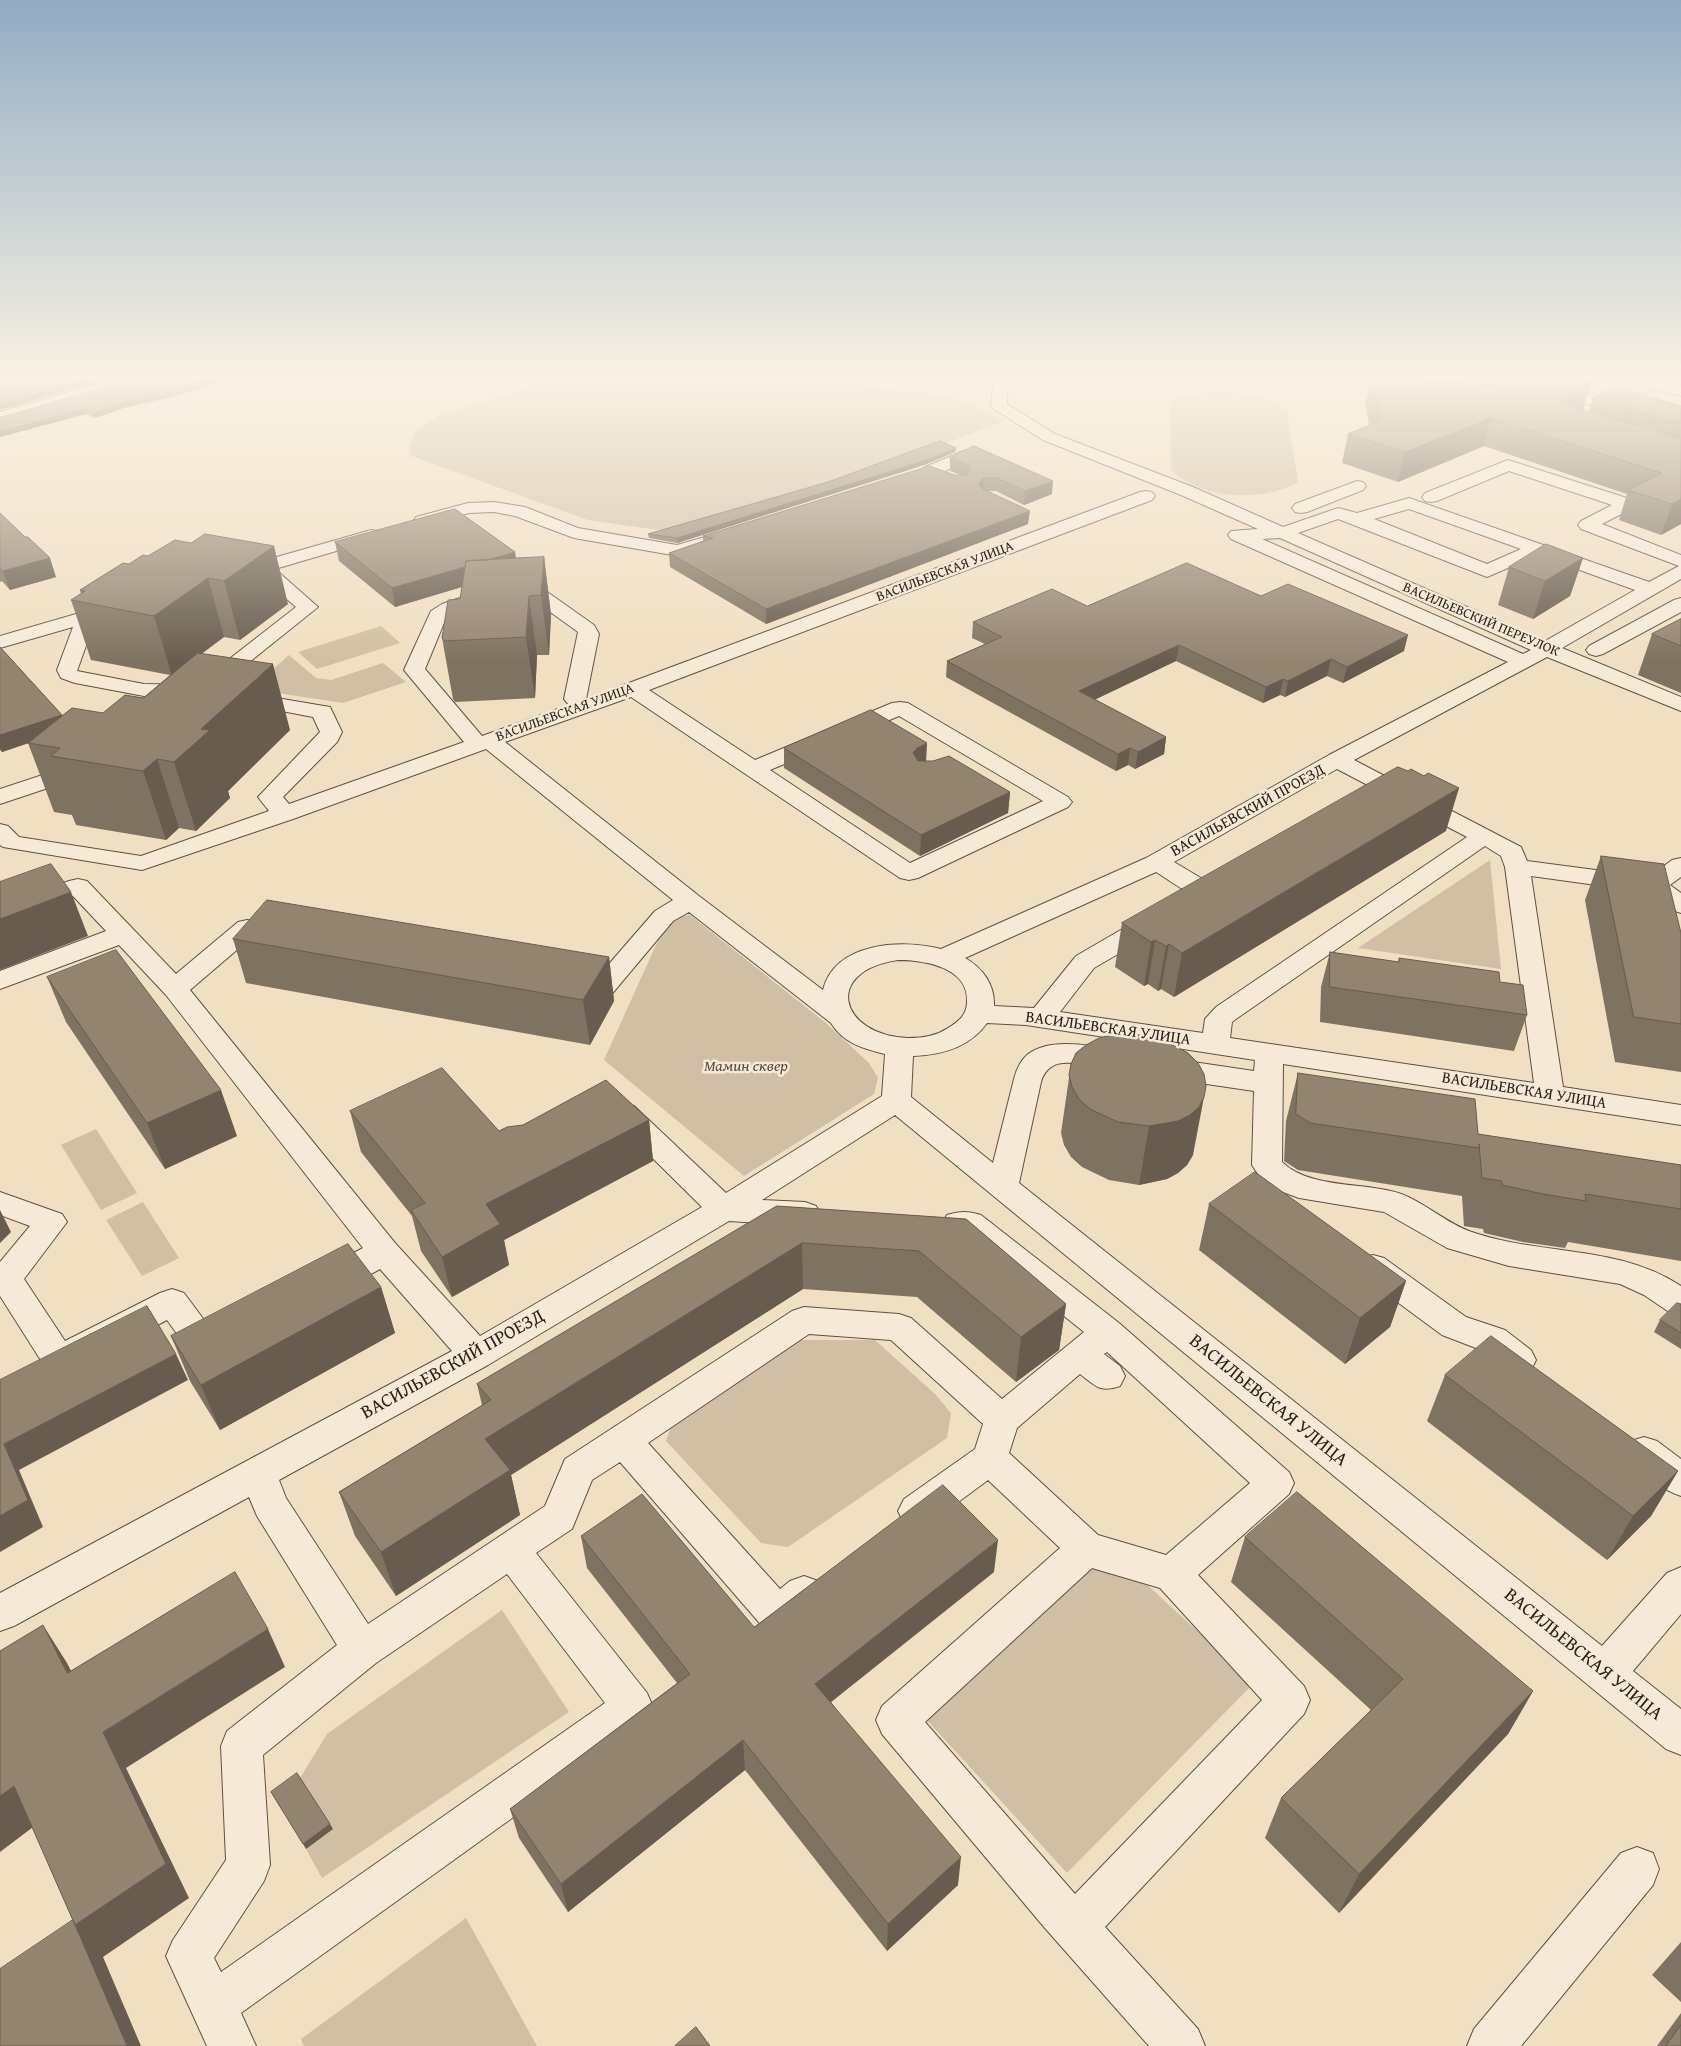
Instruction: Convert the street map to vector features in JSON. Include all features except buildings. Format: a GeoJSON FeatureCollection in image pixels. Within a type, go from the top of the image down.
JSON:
{"type":"FeatureCollection","features":[{"type":"Feature","properties":{"kind":"street"},"geometry":{"type":"LineString","coordinates":[[912,476],[926,471]]}},
{"type":"Feature","properties":{"kind":"street"},"geometry":{"type":"LineString","coordinates":[[934,471],[953,480]]}},
{"type":"Feature","properties":{"kind":"street","name":"ВАСИЛЬЕВСКИЙ ПЕРЕУЛОК"},"geometry":{"type":"LineString","coordinates":[[1137,471],[1187,491],[1546,649],[1681,705]]}},
{"type":"Feature","properties":{"kind":"street"},"geometry":{"type":"LineString","coordinates":[[1431,497],[1492,471]]}},
{"type":"Feature","properties":{"kind":"street"},"geometry":{"type":"LineString","coordinates":[[1528,471],[1626,504],[1587,525],[1681,561]]}},
{"type":"Feature","properties":{"kind":"street"},"geometry":{"type":"LineString","coordinates":[[1263,524],[1356,486]]}},
{"type":"Feature","properties":{"kind":"street","name":"ВАСИЛЬЕВСКАЯ УЛИЦА"},"geometry":{"type":"LineString","coordinates":[[484,743],[633,689],[1049,525],[1146,496]]}},
{"type":"Feature","properties":{"kind":"street"},"geometry":{"type":"LineString","coordinates":[[1357,519],[1410,503],[1651,589]]}},
{"type":"Feature","properties":{"kind":"street"},"geometry":{"type":"LineString","coordinates":[[402,526],[468,508],[494,507],[519,511],[574,533],[678,550],[725,536]]}},
{"type":"Feature","properties":{"kind":"street"},"geometry":{"type":"LineString","coordinates":[[1524,662],[1237,535],[1282,533],[1338,513],[1487,571],[1537,548]]}},
{"type":"Feature","properties":{"kind":"street"},"geometry":{"type":"LineString","coordinates":[[225,577],[383,532]]}},
{"type":"Feature","properties":{"kind":"street"},"geometry":{"type":"LineString","coordinates":[[1452,557],[1500,535]]}},
{"type":"Feature","properties":{"kind":"street"},"geometry":{"type":"LineString","coordinates":[[1542,570],[1564,558]]}},
{"type":"Feature","properties":{"kind":"street"},"geometry":{"type":"LineString","coordinates":[[177,710],[308,607],[261,567]]}},
{"type":"Feature","properties":{"kind":"street","name":"ВАСИЛЬЕВСКИЙ ПРОЕЗД"},"geometry":{"type":"LineString","coordinates":[[943,958],[1157,862],[1337,760],[1524,662],[1681,571]]}},
{"type":"Feature","properties":{"kind":"street"},"geometry":{"type":"LineString","coordinates":[[0,831],[11,842],[19,844],[142,863],[484,743],[414,670],[438,615],[449,608],[512,587],[528,588],[588,630],[589,634],[575,698],[582,707]]}},
{"type":"Feature","properties":{"kind":"street"},"geometry":{"type":"LineString","coordinates":[[0,642],[135,603]]}},
{"type":"Feature","properties":{"kind":"street"},"geometry":{"type":"LineString","coordinates":[[1596,650],[1681,604]]}},
{"type":"Feature","properties":{"kind":"street"},"geometry":{"type":"LineString","coordinates":[[1618,608],[1651,621]]}},
{"type":"Feature","properties":{"kind":"street"},"geometry":{"type":"LineString","coordinates":[[81,619],[83,626],[67,670],[68,674],[75,677],[144,690],[200,692],[322,712],[326,716],[331,732],[329,737],[270,797],[285,814]]}},
{"type":"Feature","properties":{"kind":"street"},"geometry":{"type":"LineString","coordinates":[[633,689],[753,770],[909,873],[1060,802],[900,708],[753,770]]}},
{"type":"Feature","properties":{"kind":"street","name":"ВАСИЛЬЕВСКАЯ УЛИЦА"},"geometry":{"type":"LineString","coordinates":[[484,743],[840,1017]]}},
{"type":"Feature","properties":{"kind":"street"},"geometry":{"type":"LineString","coordinates":[[950,764],[976,752]]}},
{"type":"Feature","properties":{"kind":"street"},"geometry":{"type":"LineString","coordinates":[[1337,760],[1381,794],[1484,836],[1512,852],[1517,867],[1550,1095]]}},
{"type":"Feature","properties":{"kind":"street"},"geometry":{"type":"LineString","coordinates":[[0,797],[98,763]]}},
{"type":"Feature","properties":{"kind":"street"},"geometry":{"type":"LineString","coordinates":[[1215,1045],[1219,1019],[1484,836]]}},
{"type":"Feature","properties":{"kind":"street"},"geometry":{"type":"LineString","coordinates":[[1041,1018],[1085,962],[1216,887],[1157,862]]}},
{"type":"Feature","properties":{"kind":"street"},"geometry":{"type":"LineString","coordinates":[[1654,885],[1681,865]]}},
{"type":"Feature","properties":{"kind":"street"},"geometry":{"type":"LineString","coordinates":[[1517,867],[1654,885],[1681,905]]}},
{"type":"Feature","properties":{"kind":"street"},"geometry":{"type":"LineString","coordinates":[[0,912],[78,886],[175,989],[384,1252],[476,1354]]}},
{"type":"Feature","properties":{"kind":"street"},"geometry":{"type":"LineString","coordinates":[[553,980],[602,989],[664,916],[690,901]]}},
{"type":"Feature","properties":{"kind":"street"},"geometry":{"type":"LineString","coordinates":[[175,989],[247,928],[290,936]]}},
{"type":"Feature","properties":{"kind":"street"},"geometry":{"type":"LineString","coordinates":[[0,981],[123,934]]}},
{"type":"Feature","properties":{"kind":"street"},"geometry":{"type":"LineString","coordinates":[[898,952],[920,953],[943,958],[963,968],[977,982],[983,998],[980,1014],[969,1029],[950,1040],[926,1046],[900,1047],[875,1042],[854,1032],[840,1017],[834,1003],[835,988],[844,974],[858,963],[876,956],[898,952]]}},
{"type":"Feature","properties":{"kind":"street"},"geometry":{"type":"LineString","coordinates":[[1308,956],[1347,962]]}},
{"type":"Feature","properties":{"kind":"street"},"geometry":{"type":"LineString","coordinates":[[1505,984],[1535,989]]}},
{"type":"Feature","properties":{"kind":"street","name":"ВАСИЛЬЕВСКАЯ УЛИЦА"},"geometry":{"type":"LineString","coordinates":[[980,1014],[1041,1018],[1681,1115]]}},
{"type":"Feature","properties":{"kind":"street"},"geometry":{"type":"LineString","coordinates":[[896,1100],[900,1047]]}},
{"type":"Feature","properties":{"kind":"street"},"geometry":{"type":"LineString","coordinates":[[1269,1053],[1267,1165],[1279,1178],[1287,1183],[1299,1187],[1391,1202],[1458,1240],[1509,1254],[1621,1272],[1656,1286],[1681,1303]]}},
{"type":"Feature","properties":{"kind":"street"},"geometry":{"type":"LineString","coordinates":[[1003,1187],[1030,1071],[1038,1061],[1063,1054],[1080,1055],[1268,1083]]}},
{"type":"Feature","properties":{"kind":"street","name":"ВАСИЛЬЕВСКАЯ УЛИЦА"},"geometry":{"type":"LineString","coordinates":[[896,1100],[1681,1735]]}},
{"type":"Feature","properties":{"kind":"street","name":"ВАСИЛЬЕВСКИЙ ПРОЕЗД"},"geometry":{"type":"LineString","coordinates":[[0,1613],[476,1354],[724,1209],[896,1100]]}},
{"type":"Feature","properties":{"kind":"street"},"geometry":{"type":"LineString","coordinates":[[599,1113],[615,1104],[724,1209],[832,1215]]}},
{"type":"Feature","properties":{"kind":"street"},"geometry":{"type":"LineString","coordinates":[[0,1203],[51,1222],[3,1279],[59,1360],[172,1302],[207,1349],[240,1330]]}},
{"type":"Feature","properties":{"kind":"street"},"geometry":{"type":"LineString","coordinates":[[930,1221],[970,1224],[1107,1332],[1276,1483],[1172,1574]]}},
{"type":"Feature","properties":{"kind":"street"},"geometry":{"type":"LineString","coordinates":[[1350,1250],[1454,1326],[1493,1340],[1541,1376]]}},
{"type":"Feature","properties":{"kind":"street"},"geometry":{"type":"LineString","coordinates":[[308,1294],[384,1252]]}},
{"type":"Feature","properties":{"kind":"street"},"geometry":{"type":"LineString","coordinates":[[232,2046],[189,1956],[248,1865],[242,1746],[362,1650],[559,1518],[578,1470],[804,1320],[899,1327],[1002,1420]]}},
{"type":"Feature","properties":{"kind":"street"},"geometry":{"type":"LineString","coordinates":[[887,1533],[990,1458],[1002,1420],[1107,1332]]}},
{"type":"Feature","properties":{"kind":"street"},"geometry":{"type":"LineString","coordinates":[[1080,1355],[1108,1376]]}},
{"type":"Feature","properties":{"kind":"street"},"geometry":{"type":"LineString","coordinates":[[1622,1436],[1681,1480]]}},
{"type":"Feature","properties":{"kind":"street"},"geometry":{"type":"LineString","coordinates":[[624,1440],[777,1614],[832,1574]]}},
{"type":"Feature","properties":{"kind":"street"},"geometry":{"type":"LineString","coordinates":[[990,1458],[1086,1549],[1172,1574],[1290,1700],[1075,1926]]}},
{"type":"Feature","properties":{"kind":"street"},"geometry":{"type":"LineString","coordinates":[[259,1473],[270,1504],[362,1650]]}},
{"type":"Feature","properties":{"kind":"street"},"geometry":{"type":"LineString","coordinates":[[1086,1549],[897,1720],[1060,1911],[1181,2046]]}},
{"type":"Feature","properties":{"kind":"street"},"geometry":{"type":"LineString","coordinates":[[212,2006],[633,1707],[511,1550]]}},
{"type":"Feature","properties":{"kind":"street"},"geometry":{"type":"LineString","coordinates":[[1605,1673],[1681,1584]]}},
{"type":"Feature","properties":{"kind":"street"},"geometry":{"type":"LineString","coordinates":[[1491,2046],[1637,1869]]}},
{"type":"Feature","properties":{"kind":"green space"},"geometry":{"type":"Polygon","coordinates":[[[454,471],[870,471],[828,487],[671,532],[588,520],[454,471]]]}},
{"type":"Feature","properties":{"kind":"green space"},"geometry":{"type":"Polygon","coordinates":[[[1173,471],[1296,471],[1298,482],[1284,489],[1267,493],[1232,495],[1198,487],[1183,480],[1173,471]]]}},
{"type":"Feature","properties":{"kind":"green space"},"geometry":{"type":"Polygon","coordinates":[[[381,626],[400,643],[317,669],[298,652],[381,626]]]}},
{"type":"Feature","properties":{"kind":"green space"},"geometry":{"type":"Polygon","coordinates":[[[289,655],[316,678],[331,680],[383,663],[406,682],[343,703],[251,689],[289,655]]]}},
{"type":"Feature","properties":{"kind":"green space"},"geometry":{"type":"Polygon","coordinates":[[[1490,860],[1501,969],[1358,948],[1490,860]]]}},
{"type":"Feature","properties":{"kind":"green space","name":"Мамин сквер"},"geometry":{"type":"Polygon","coordinates":[[[690,915],[827,1024],[869,1063],[878,1078],[874,1094],[744,1176],[604,1060],[665,925],[677,916],[690,915]]]}},
{"type":"Feature","properties":{"kind":"green space"},"geometry":{"type":"Polygon","coordinates":[[[96,1129],[137,1193],[101,1210],[61,1145],[96,1129]]]}},
{"type":"Feature","properties":{"kind":"green space"},"geometry":{"type":"Polygon","coordinates":[[[143,1202],[179,1258],[142,1276],[106,1220],[143,1202]]]}},
{"type":"Feature","properties":{"kind":"green space"},"geometry":{"type":"Polygon","coordinates":[[[795,1340],[875,1340],[935,1394],[951,1413],[947,1438],[788,1547],[761,1543],[666,1441],[674,1418],[795,1340]]]}},
{"type":"Feature","properties":{"kind":"green space"},"geometry":{"type":"Polygon","coordinates":[[[1093,1565],[1131,1570],[1254,1683],[1067,1873],[924,1717],[1093,1565]]]}},
{"type":"Feature","properties":{"kind":"green space"},"geometry":{"type":"Polygon","coordinates":[[[502,1610],[569,1712],[322,1878],[306,1849],[300,1778],[327,1734],[502,1610]]]}},
{"type":"Feature","properties":{"kind":"green space"},"geometry":{"type":"Polygon","coordinates":[[[466,1918],[537,2046],[304,2046],[301,2039],[466,1918]]]}}]}
